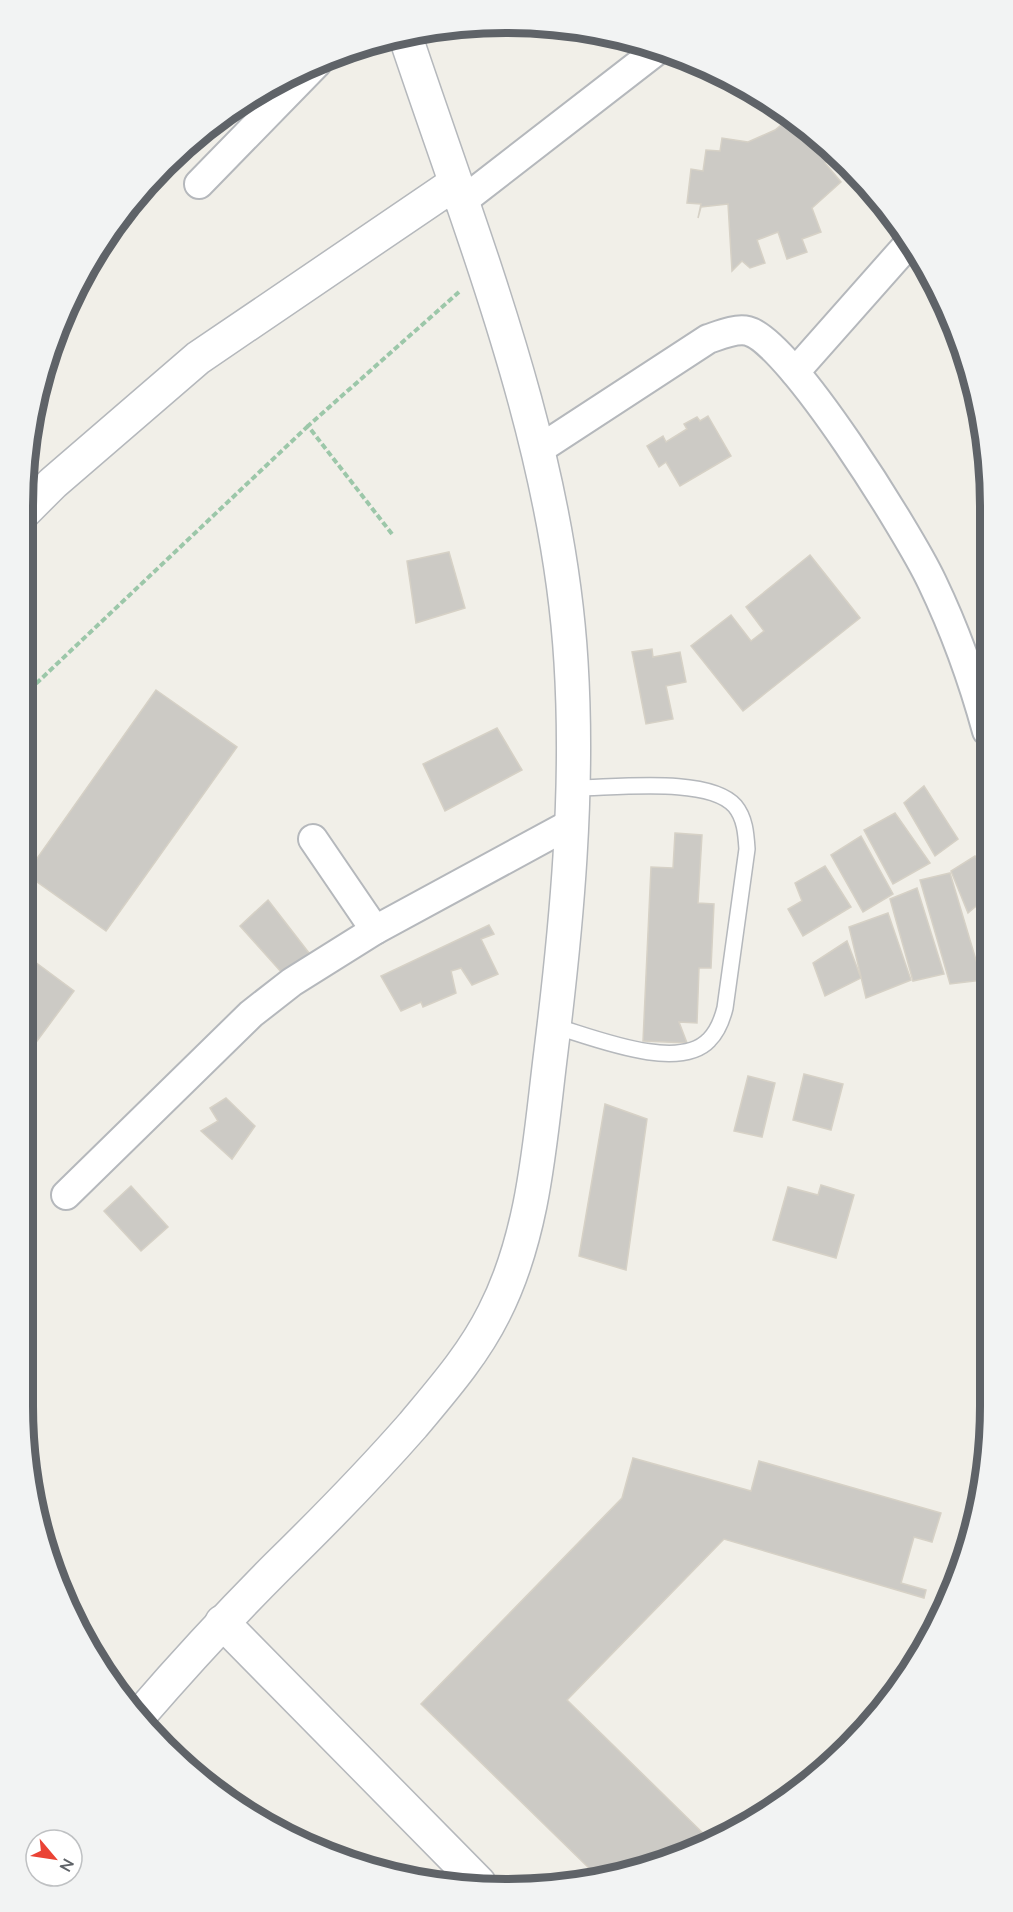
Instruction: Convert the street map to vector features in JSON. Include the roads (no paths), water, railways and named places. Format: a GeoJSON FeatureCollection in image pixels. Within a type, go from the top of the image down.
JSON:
{"type":"FeatureCollection","features":[{"type":"Feature","properties":{"kind":"street"},"geometry":{"type":"LineString","coordinates":[[144,1710],[222,1622],[360,1485],[458,1372],[495,1313],[517,1261],[535,1175],[554,1026],[575,788],[571,658],[557,547],[538,450],[502,319],[457,193],[408,43]]}},
{"type":"Feature","properties":{"kind":"street"},"geometry":{"type":"LineString","coordinates":[[33,504],[53,483],[198,358],[457,193],[650,55]]}},
{"type":"Feature","properties":{"kind":"street"},"geometry":{"type":"LineString","coordinates":[[199,184],[297,82]]}},
{"type":"Feature","properties":{"kind":"street"},"geometry":{"type":"LineString","coordinates":[[795,372],[904,249]]}},
{"type":"Feature","properties":{"kind":"street"},"geometry":{"type":"LineString","coordinates":[[538,450],[708,339],[748,331],[771,345],[795,372],[884,499],[932,580],[973,682],[980,706]]}},
{"type":"Feature","properties":{"kind":"street"},"geometry":{"type":"LineString","coordinates":[[66,1195],[251,1014],[302,975],[375,930],[572,823]]}},
{"type":"Feature","properties":{"kind":"street"},"geometry":{"type":"LineString","coordinates":[[313,839],[375,930]]}},
{"type":"Feature","properties":{"kind":"street"},"geometry":{"type":"LineString","coordinates":[[222,1622],[474,1878]]}},
{"type":"Feature","properties":{"kind":"lane"},"geometry":{"type":"LineString","coordinates":[[554,1026],[659,1053],[686,1052],[707,1042],[720,1026],[725,1008],[747,849],[745,825],[740,815],[735,806],[718,792],[696,786],[575,788]]}}]}
